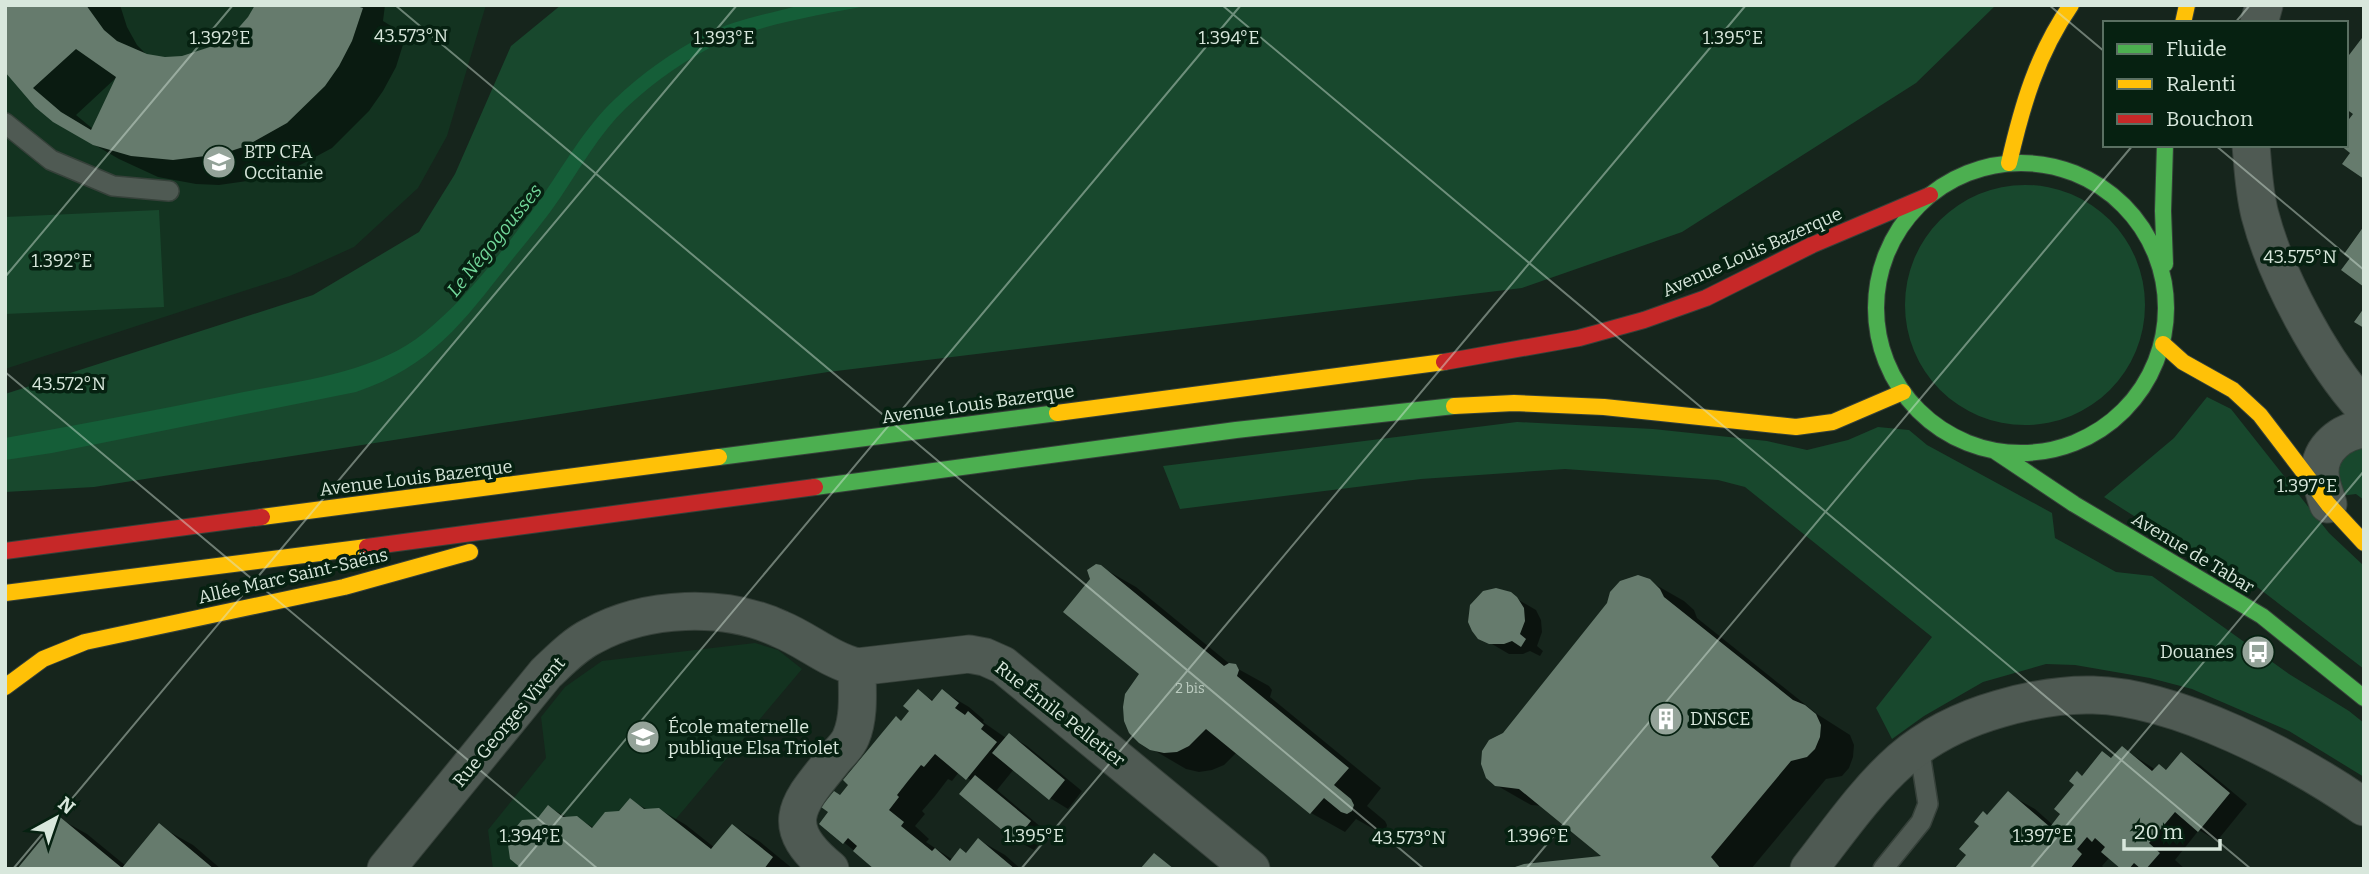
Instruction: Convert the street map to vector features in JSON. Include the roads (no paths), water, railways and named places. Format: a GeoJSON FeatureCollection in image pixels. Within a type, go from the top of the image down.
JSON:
{"type":"FeatureCollection","features":[{"type":"Feature","properties":{"kind":"main road"},"geometry":{"type":"LineString","coordinates":[[2009,163],[2031,74],[2053,30],[2071,5]]}},
{"type":"Feature","properties":{"kind":"main road"},"geometry":{"type":"LineString","coordinates":[[2165,147],[2163,211],[2166,294],[2167,324],[2163,344],[2147,382],[2125,411],[2097,433],[2065,447],[2031,453],[1995,451],[1959,439],[1928,420],[1903,392],[1888,365],[1878,335],[1876,304],[1880,273],[1891,243],[1908,217],[1930,195],[1953,179],[1980,169],[2009,163],[2041,164],[2072,172],[2101,187],[2126,207],[2146,233],[2159,262],[2166,294]]}},
{"type":"Feature","properties":{"kind":"main road","name":"Avenue Louis Bazerque"},"geometry":{"type":"LineString","coordinates":[[5,551],[1465,359],[1579,338],[1657,316],[1706,298],[1812,245],[1930,195]]}},
{"type":"Feature","properties":{"kind":"main road"},"geometry":{"type":"LineString","coordinates":[[2163,344],[2183,362],[2233,390],[2260,415],[2328,504],[2364,543]]}},
{"type":"Feature","properties":{"kind":"main road"},"geometry":{"type":"LineString","coordinates":[[5,593],[597,517],[1236,430],[1448,406],[1514,403],[1604,407],[1796,427],[1833,422],[1903,392]]}},
{"type":"Feature","properties":{"kind":"main road","name":"Avenue de Tabar"},"geometry":{"type":"LineString","coordinates":[[1995,451],[2074,504],[2262,616],[2364,698]]}},
{"type":"Feature","properties":{"kind":"main road","name":"Allée Marc Saint-Saëns"},"geometry":{"type":"LineString","coordinates":[[5,687],[43,659],[85,642],[344,587],[597,517]]}},
{"type":"Feature","properties":{"kind":"street"},"geometry":{"type":"LineString","coordinates":[[2250,147],[2260,215],[2281,272],[2330,362],[2364,408]]}},
{"type":"Feature","properties":{"kind":"street"},"geometry":{"type":"LineString","coordinates":[[2328,504],[2320,471],[2325,454],[2336,439],[2352,430],[2364,429]]}},
{"type":"Feature","properties":{"kind":"street","name":"Rue Georges Vivent"},"geometry":{"type":"LineString","coordinates":[[386,869],[546,673],[592,635],[647,617],[677,611],[709,610],[751,618],[778,628],[842,663],[857,667]]}},
{"type":"Feature","properties":{"kind":"street","name":"Rue Émile Pelletier"},"geometry":{"type":"LineString","coordinates":[[857,667],[969,654],[1003,665],[1251,869]]}},
{"type":"Feature","properties":{"kind":"street"},"geometry":{"type":"LineString","coordinates":[[830,869],[803,842],[797,816],[799,805],[808,792],[850,740],[858,701],[857,667]]}},
{"type":"Feature","properties":{"kind":"street"},"geometry":{"type":"LineString","coordinates":[[1809,869],[1878,783],[1919,747],[1951,727],[1984,713],[2064,695],[2119,698],[2191,717],[2267,749],[2364,807]]}},
{"type":"Feature","properties":{"kind":"lane"},"geometry":{"type":"LineString","coordinates":[[5,122],[51,160],[113,186],[169,191]]}},
{"type":"Feature","properties":{"kind":"lane"},"geometry":{"type":"LineString","coordinates":[[1883,869],[1922,822],[1928,803],[1919,747]]}},
{"type":"Feature","properties":{"kind":"place","name":"BTP CFA Occitanie"},"geometry":{"type":"Point","coordinates":[219,162]}},
{"type":"Feature","properties":{"kind":"place","name":"Douanes"},"geometry":{"type":"Point","coordinates":[2258,652]}},
{"type":"Feature","properties":{"kind":"place","name":"DNSCE"},"geometry":{"type":"Point","coordinates":[1666,719]}},
{"type":"Feature","properties":{"kind":"place","name":"École maternelle publique Elsa Triolet"},"geometry":{"type":"Point","coordinates":[643,737]}},
{"type":"Feature","properties":{"kind":"water label","name":"Le Négogousses"},"geometry":{"type":"Point","coordinates":[494,240]}}]}
